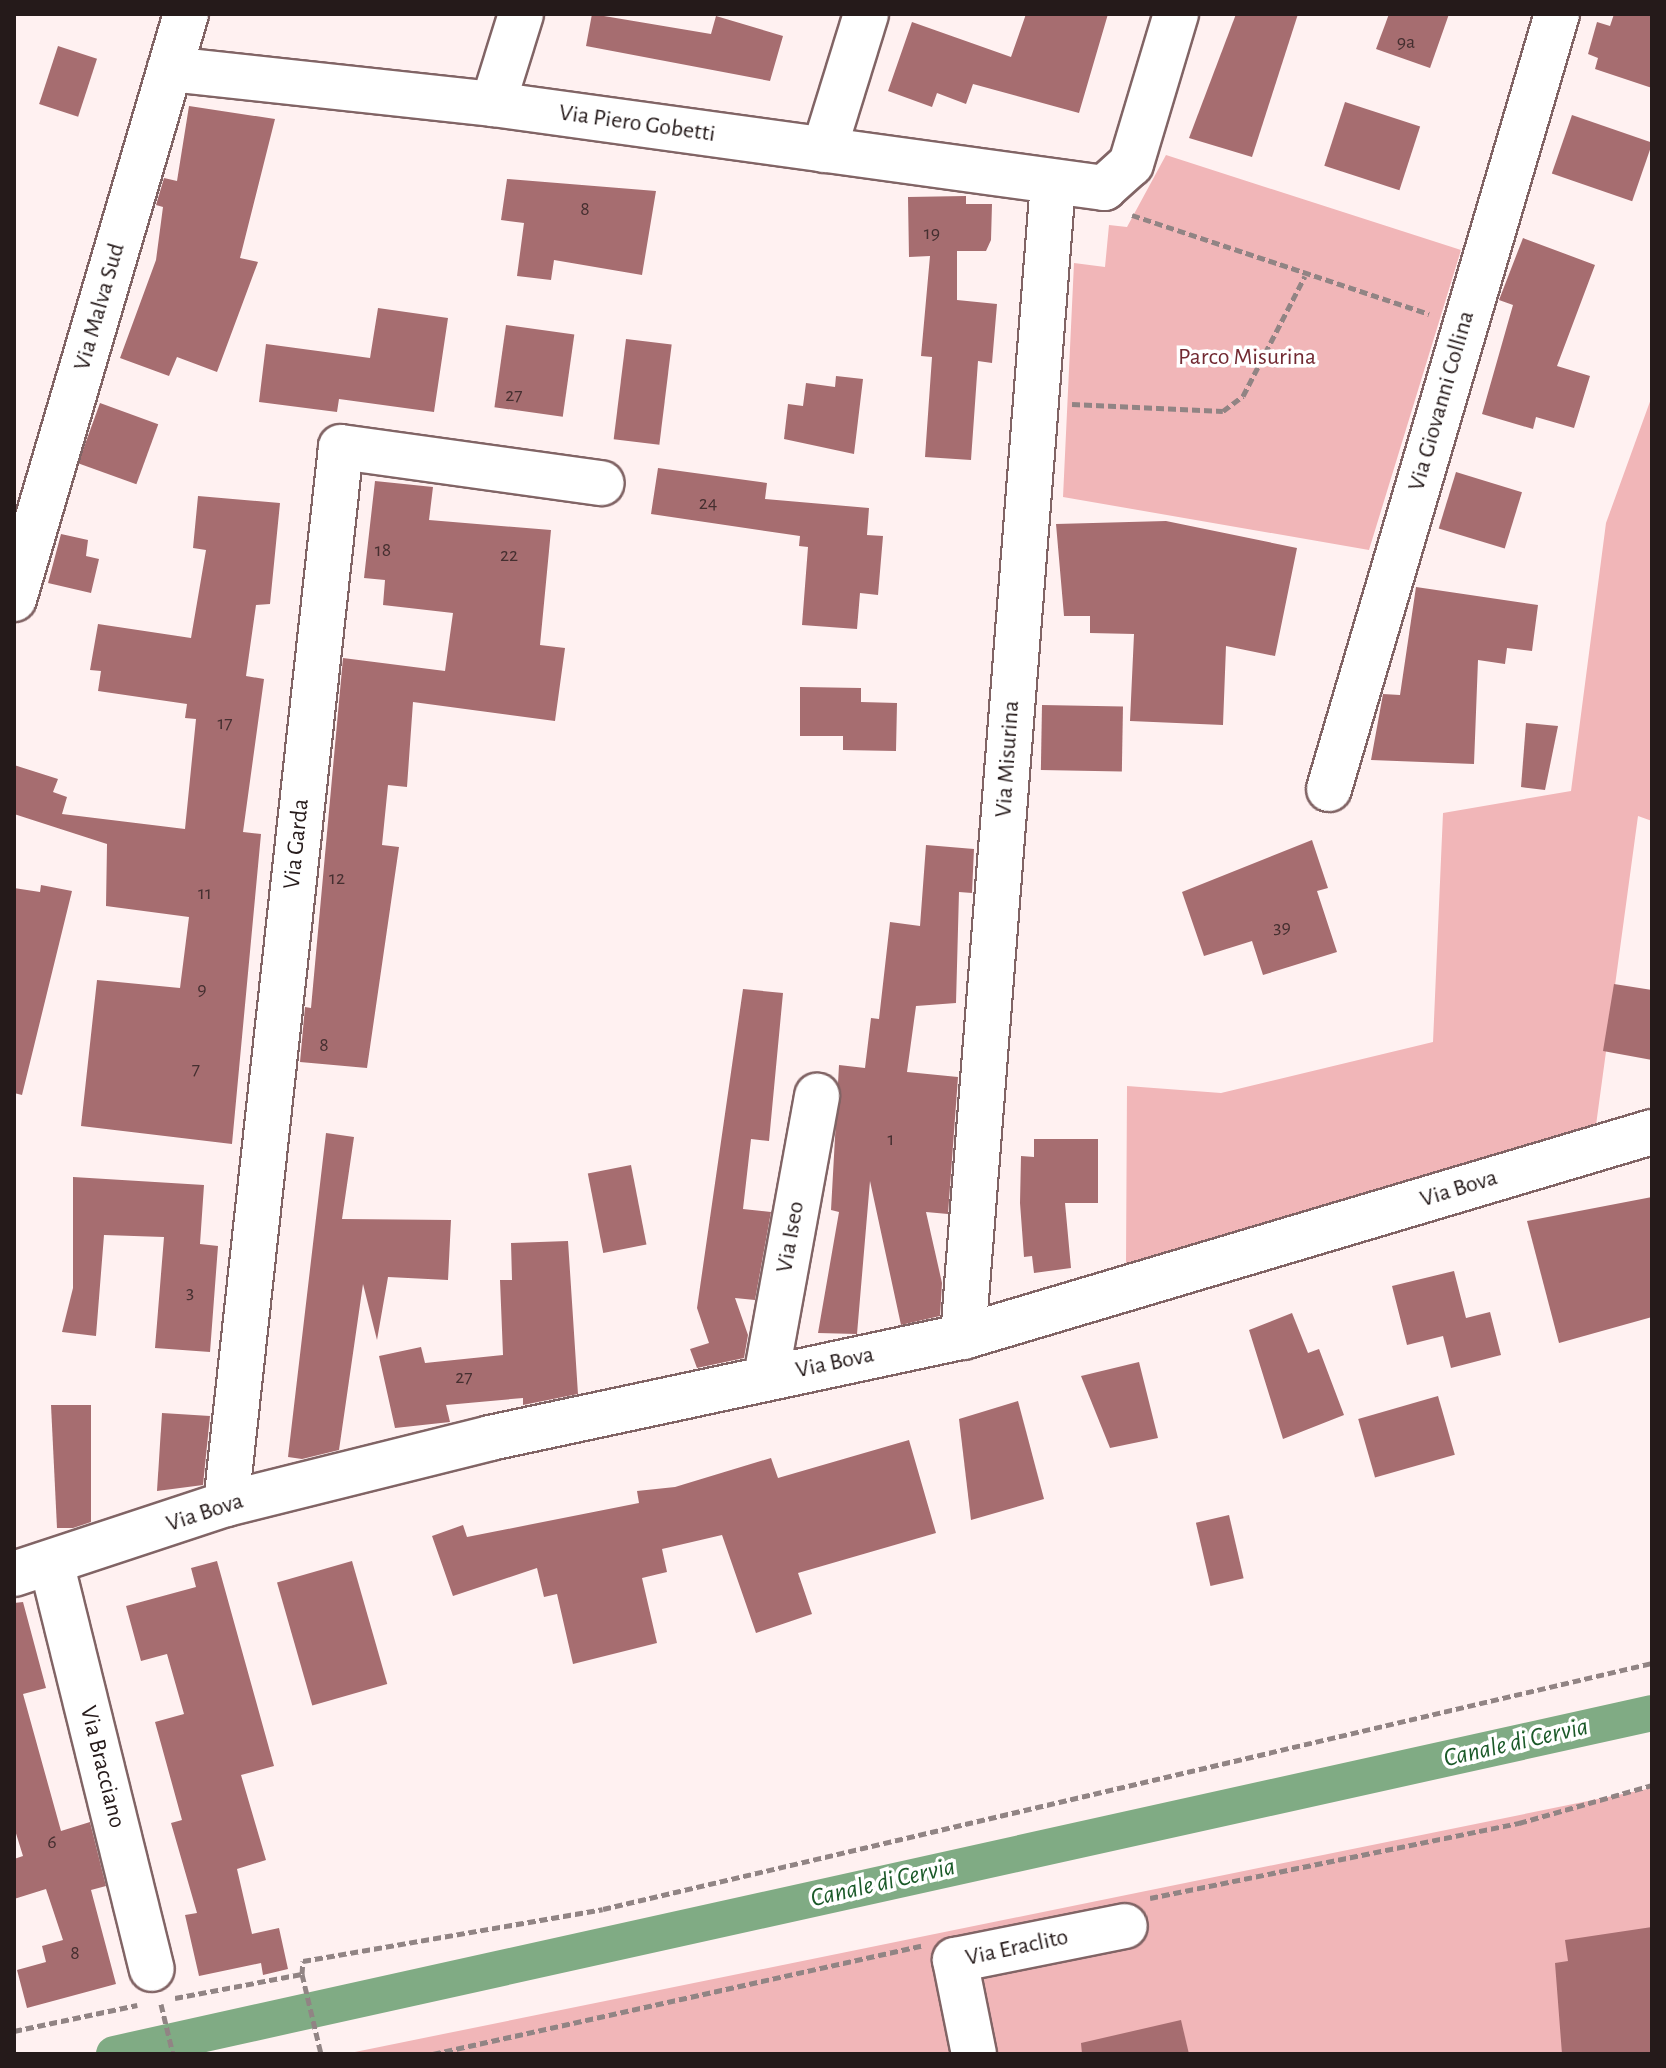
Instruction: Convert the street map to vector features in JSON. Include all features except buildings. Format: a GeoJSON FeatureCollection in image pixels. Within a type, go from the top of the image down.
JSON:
{"type":"FeatureCollection","features":[{"type":"Feature","properties":{"kind":"street","name":"Via Malva Sud"},"geometry":{"type":"LineString","coordinates":[[14,599],[23,536],[186,14]]}},
{"type":"Feature","properties":{"kind":"street"},"geometry":{"type":"LineString","coordinates":[[493,104],[521,14]]}},
{"type":"Feature","properties":{"kind":"street"},"geometry":{"type":"LineString","coordinates":[[824,150],[866,14]]}},
{"type":"Feature","properties":{"kind":"street"},"geometry":{"type":"LineString","coordinates":[[1104,188],[1131,164],[1176,14]]}},
{"type":"Feature","properties":{"kind":"street","name":"Via Giovanni Collina"},"geometry":{"type":"LineString","coordinates":[[1329,789],[1557,14]]}},
{"type":"Feature","properties":{"kind":"street","name":"Via Piero Gobetti"},"geometry":{"type":"LineString","coordinates":[[170,69],[493,104],[1104,188]]}},
{"type":"Feature","properties":{"kind":"street","name":"Via Misurina"},"geometry":{"type":"LineString","coordinates":[[963,1337],[1053,182]]}},
{"type":"Feature","properties":{"kind":"street","name":"Via Garda"},"geometry":{"type":"LineString","coordinates":[[226,1504],[341,447],[602,483]]}},
{"type":"Feature","properties":{"kind":"street","name":"Via Iseo"},"geometry":{"type":"LineString","coordinates":[[766,1377],[817,1096]]}},
{"type":"Feature","properties":{"kind":"street","name":"Via Bova"},"geometry":{"type":"LineString","coordinates":[[33,1570],[226,1504],[766,1377],[963,1337],[1652,1132]]}},
{"type":"Feature","properties":{"kind":"street","name":"Via Bracciano"},"geometry":{"type":"LineString","coordinates":[[33,1570],[154,1979]]}},
{"type":"Feature","properties":{"kind":"street","name":"Via Eraclito"},"geometry":{"type":"LineString","coordinates":[[974,2054],[955,1960],[1125,1926]]}},
{"type":"Feature","properties":{"kind":"path"},"geometry":{"type":"LineString","coordinates":[[1104,188],[1130,215],[1305,276],[1465,324]]}},
{"type":"Feature","properties":{"kind":"path"},"geometry":{"type":"LineString","coordinates":[[1036,401],[1223,411],[1243,396],[1305,276]]}},
{"type":"Feature","properties":{"kind":"path"},"geometry":{"type":"LineString","coordinates":[[321,2054],[302,1974],[303,1961],[603,1909],[1652,1663]]}},
{"type":"Feature","properties":{"kind":"path"},"geometry":{"type":"LineString","coordinates":[[14,2031],[145,2003],[136,1967],[179,2002],[302,1974]]}},
{"type":"Feature","properties":{"kind":"path"},"geometry":{"type":"LineString","coordinates":[[154,1979],[173,2054]]}},
{"type":"Feature","properties":{"kind":"green space","name":"Parco Misurina"},"geometry":{"type":"Polygon","coordinates":[[[1166,155],[1461,250],[1369,550],[1063,497],[1074,263],[1105,267],[1109,225],[1127,227],[1166,155]]]}},
{"type":"Feature","properties":{"kind":"green space"},"geometry":{"type":"Polygon","coordinates":[[[1652,396],[1652,821],[1638,816],[1594,1140],[1126,1263],[1127,1086],[1221,1093],[1433,1042],[1443,813],[1571,791],[1606,523],[1652,396]]]}},
{"type":"Feature","properties":{"kind":"green space"},"geometry":{"type":"Polygon","coordinates":[[[1652,1788],[1652,2054],[345,2054],[1652,1788]]]}},
{"type":"Feature","properties":{"kind":"waterway","name":"Canale di Cervia"},"geometry":{"type":"LineString","coordinates":[[114,2054],[1652,1713]]}}]}
